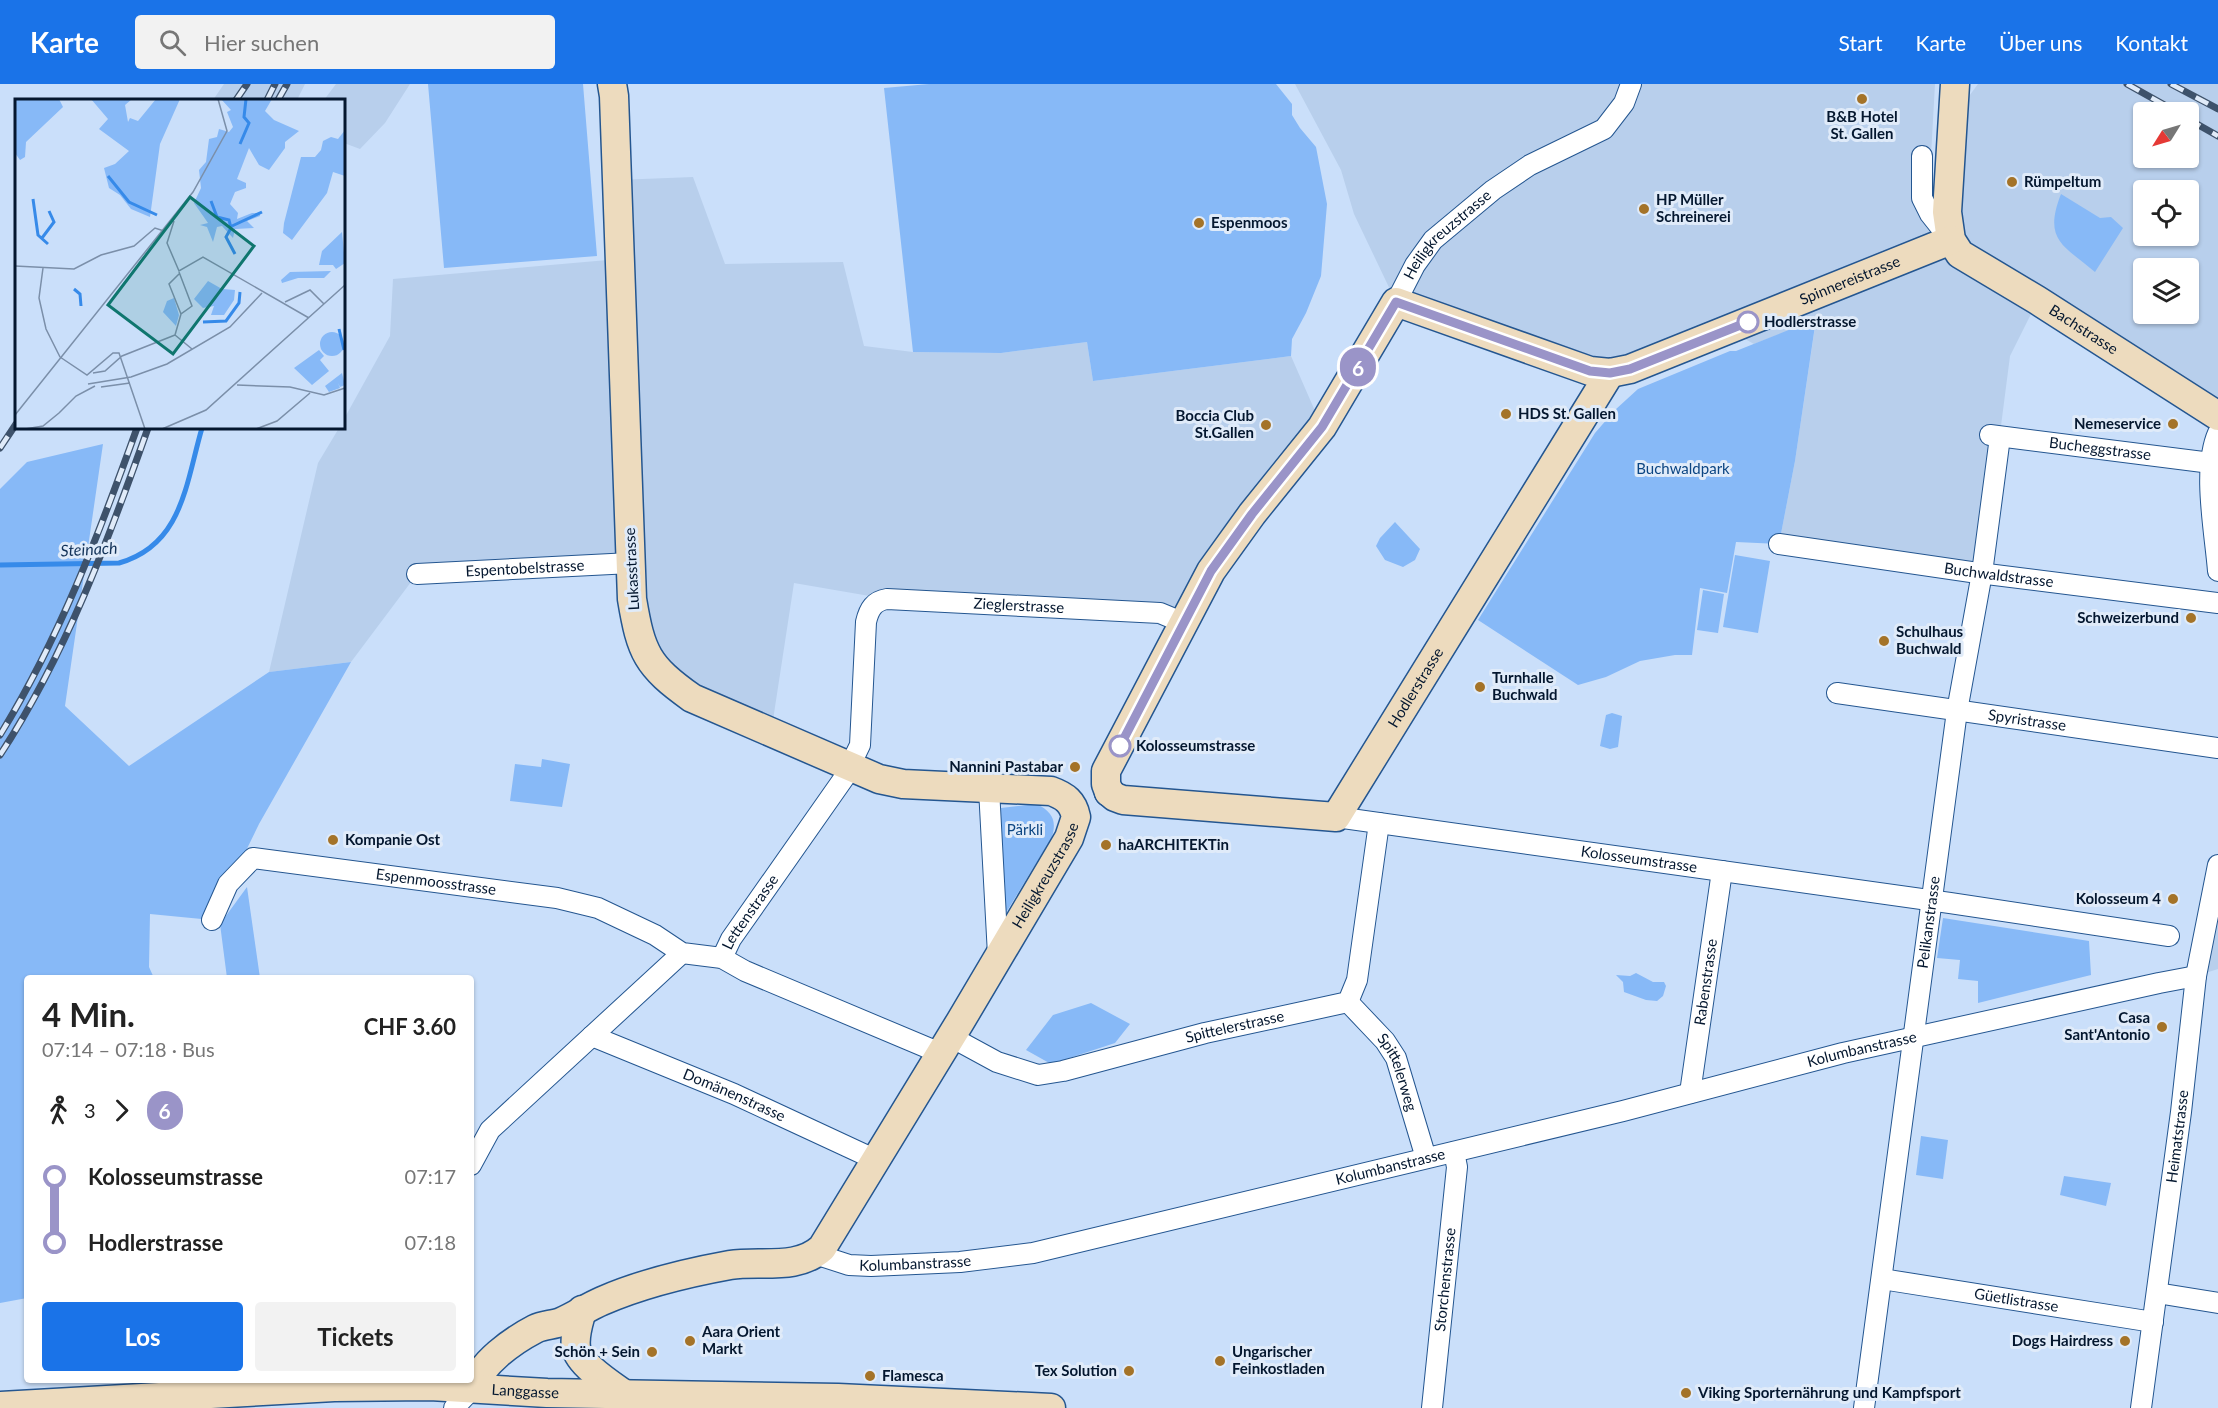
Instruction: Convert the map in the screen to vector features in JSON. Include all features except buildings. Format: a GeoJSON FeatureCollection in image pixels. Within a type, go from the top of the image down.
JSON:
{"type":"FeatureCollection","features":[{"type":"Feature","properties":{"kind":"main road","name":"Lukasstrasse"},"geometry":{"type":"LineString","coordinates":[[612,84],[632,599],[636,624],[645,652],[659,672],[692,698],[879,779],[903,784],[1051,791],[1062,795],[1074,808]]}},
{"type":"Feature","properties":{"kind":"main road"},"geometry":{"type":"LineString","coordinates":[[1951,240],[1947,212],[1955,84]]}},
{"type":"Feature","properties":{"kind":"main road","name":"Spinnereistrasse"},"geometry":{"type":"LineString","coordinates":[[1396,302],[1590,371],[1610,373],[1630,369],[1951,240]]}},
{"type":"Feature","properties":{"kind":"main road","name":"Bachstrasse"},"geometry":{"type":"LineString","coordinates":[[1951,240],[1960,254],[2037,300],[2218,416]]}},
{"type":"Feature","properties":{"kind":"main road","name":"Heiligkreuzstrasse"},"geometry":{"type":"LineString","coordinates":[[815,1254],[826,1242],[1069,837],[1076,817],[1074,808],[1109,792],[1106,784],[1106,771],[1221,555],[1322,427],[1396,302]]}},
{"type":"Feature","properties":{"kind":"main road","name":"Hodlerstrasse"},"geometry":{"type":"LineString","coordinates":[[1336,817],[1610,373]]}},
{"type":"Feature","properties":{"kind":"main road","name":"Kolosseumstrasse"},"geometry":{"type":"LineString","coordinates":[[1109,792],[1124,800],[1336,817]]}},
{"type":"Feature","properties":{"kind":"main road"},"geometry":{"type":"LineString","coordinates":[[473,1388],[480,1372],[494,1357],[535,1329],[572,1316],[622,1293],[672,1277],[733,1265],[798,1260],[815,1254]]}},
{"type":"Feature","properties":{"kind":"main road"},"geometry":{"type":"LineString","coordinates":[[572,1316],[577,1350],[590,1367],[624,1394]]}},
{"type":"Feature","properties":{"kind":"main road"},"geometry":{"type":"LineString","coordinates":[[500,1399],[518,1364],[546,1342],[572,1316]]}},
{"type":"Feature","properties":{"kind":"main road","name":"Langgasse"},"geometry":{"type":"LineString","coordinates":[[0,1406],[334,1387],[473,1388],[500,1399],[624,1394],[701,1402],[838,1398],[1051,1408]]}},
{"type":"Feature","properties":{"kind":"street","name":"Heiligkreuzstrasse"},"geometry":{"type":"LineString","coordinates":[[1396,302],[1421,255],[1433,240],[1493,190],[1530,165],[1604,129],[1623,103],[1631,84]]}},
{"type":"Feature","properties":{"kind":"street"},"geometry":{"type":"LineString","coordinates":[[1922,156],[1923,198],[1930,214],[1951,240]]}},
{"type":"Feature","properties":{"kind":"street"},"geometry":{"type":"LineString","coordinates":[[2218,433],[2214,442],[2210,483],[2218,571]]}},
{"type":"Feature","properties":{"kind":"street","name":"Bucheggstrasse"},"geometry":{"type":"LineString","coordinates":[[1995,436],[2211,463]]}},
{"type":"Feature","properties":{"kind":"street","name":"Pelikanstrasse"},"geometry":{"type":"LineString","coordinates":[[1864,1408],[1957,711],[1982,573],[1995,436]]}},
{"type":"Feature","properties":{"kind":"street","name":"Buchwaldstrasse"},"geometry":{"type":"LineString","coordinates":[[1779,544],[2218,603]]}},
{"type":"Feature","properties":{"kind":"street","name":"Espentobelstrasse"},"geometry":{"type":"LineString","coordinates":[[417,574],[632,563]]}},
{"type":"Feature","properties":{"kind":"street","name":"Zieglerstrasse"},"geometry":{"type":"LineString","coordinates":[[866,622],[874,604],[888,598],[1160,613],[1184,623]]}},
{"type":"Feature","properties":{"kind":"street","name":"Lettenstrasse"},"geometry":{"type":"LineString","coordinates":[[682,953],[722,958],[731,939],[850,768],[860,745],[866,622]]}},
{"type":"Feature","properties":{"kind":"street","name":"Spyristrasse"},"geometry":{"type":"LineString","coordinates":[[1837,693],[2218,748]]}},
{"type":"Feature","properties":{"kind":"street"},"geometry":{"type":"LineString","coordinates":[[989,789],[998,955]]}},
{"type":"Feature","properties":{"kind":"street","name":"Kolosseumstrasse"},"geometry":{"type":"LineString","coordinates":[[1336,817],[1931,900],[2169,936]]}},
{"type":"Feature","properties":{"kind":"street"},"geometry":{"type":"LineString","coordinates":[[1348,1002],[1357,980],[1379,823]]}},
{"type":"Feature","properties":{"kind":"street","name":"Espenmoosstrasse"},"geometry":{"type":"LineString","coordinates":[[212,920],[228,884],[253,858],[557,898],[598,908],[655,935],[682,953]]}},
{"type":"Feature","properties":{"kind":"street","name":"Heimatstrasse"},"geometry":{"type":"LineString","coordinates":[[2141,1408],[2183,1100],[2196,976],[2218,865]]}},
{"type":"Feature","properties":{"kind":"street","name":"Rabenstrasse"},"geometry":{"type":"LineString","coordinates":[[1690,1093],[1722,871]]}},
{"type":"Feature","properties":{"kind":"street"},"geometry":{"type":"LineString","coordinates":[[474,1159],[490,1130],[682,953]]}},
{"type":"Feature","properties":{"kind":"street"},"geometry":{"type":"LineString","coordinates":[[722,958],[745,971],[945,1045]]}},
{"type":"Feature","properties":{"kind":"street","name":"Kolumbanstrasse"},"geometry":{"type":"LineString","coordinates":[[815,1254],[849,1265],[871,1266],[960,1262],[1033,1253],[1454,1152],[1799,1064],[2037,1009],[2196,976]]}},
{"type":"Feature","properties":{"kind":"street","name":"Spittelerstrasse"},"geometry":{"type":"LineString","coordinates":[[945,1045],[1038,1075],[1064,1071],[1205,1034],[1348,1002]]}},
{"type":"Feature","properties":{"kind":"street","name":"Spittelerweg"},"geometry":{"type":"LineString","coordinates":[[1348,1002],[1385,1041],[1396,1058],[1426,1158]]}},
{"type":"Feature","properties":{"kind":"street","name":"Domänenstrasse"},"geometry":{"type":"LineString","coordinates":[[592,1036],[734,1094],[874,1159]]}},
{"type":"Feature","properties":{"kind":"street","name":"Storchenstrasse"},"geometry":{"type":"LineString","coordinates":[[1432,1408],[1457,1167],[1454,1152]]}},
{"type":"Feature","properties":{"kind":"street","name":"Güetlistrasse"},"geometry":{"type":"LineString","coordinates":[[1882,1279],[2153,1322]]}},
{"type":"Feature","properties":{"kind":"street"},"geometry":{"type":"LineString","coordinates":[[2157,1293],[2218,1303]]}},
{"type":"Feature","properties":{"kind":"street"},"geometry":{"type":"LineString","coordinates":[[454,1408],[473,1388]]}},
{"type":"Feature","properties":{"kind":"shaded area"},"geometry":{"type":"Polygon","coordinates":[[[224,84],[305,84],[298,99],[214,99],[224,84]]]}},
{"type":"Feature","properties":{"kind":"shaded area"},"geometry":{"type":"Polygon","coordinates":[[[336,84],[410,84],[385,123],[360,149],[345,143],[345,99],[325,99],[336,84]]]}},
{"type":"Feature","properties":{"kind":"shaded area"},"geometry":{"type":"Polygon","coordinates":[[[1295,84],[1935,84],[1929,191],[1951,239],[1953,118],[1978,84],[2218,84],[2218,416],[2038,300],[2010,356],[1982,573],[1779,544],[1795,461],[1816,320],[1754,344],[1729,330],[1610,373],[1396,302],[1354,214],[1341,170],[1295,84]]]}},
{"type":"Feature","properties":{"kind":"shaded area"},"geometry":{"type":"Polygon","coordinates":[[[693,177],[725,264],[843,262],[864,346],[913,352],[1001,353],[1087,342],[1093,381],[1291,356],[1322,427],[1184,623],[887,599],[794,583],[771,733],[654,667],[631,563],[417,574],[351,662],[269,672],[318,463],[338,429],[345,429],[345,417],[390,336],[393,279],[619,259],[617,180],[693,177]]]}},
{"type":"Feature","properties":{"kind":"shaded area"},"geometry":{"type":"Polygon","coordinates":[[[2218,865],[2218,969],[2196,976],[2218,865]]]}},
{"type":"Feature","properties":{"kind":"green space"},"geometry":{"type":"Polygon","coordinates":[[[428,84],[583,84],[597,256],[444,268],[428,84]]]}},
{"type":"Feature","properties":{"kind":"green space"},"geometry":{"type":"Polygon","coordinates":[[[929,84],[1276,84],[1292,104],[1292,115],[1300,128],[1316,147],[1327,204],[1321,276],[1306,313],[1292,339],[1291,356],[1093,381],[1087,342],[1001,353],[913,352],[884,88],[929,84]]]}},
{"type":"Feature","properties":{"kind":"green space"},"geometry":{"type":"Polygon","coordinates":[[[2061,194],[2100,218],[2111,217],[2123,228],[2095,272],[2065,248],[2055,232],[2056,209],[2061,194]]]}},
{"type":"Feature","properties":{"kind":"green space","name":"Buchwaldpark"},"geometry":{"type":"Polygon","coordinates":[[[1816,319],[1795,461],[1779,544],[1736,542],[1727,593],[1700,588],[1692,655],[1675,655],[1640,661],[1606,677],[1578,685],[1478,620],[1595,433],[1638,389],[1816,319]]]}},
{"type":"Feature","properties":{"kind":"green space"},"geometry":{"type":"Polygon","coordinates":[[[103,444],[65,706],[129,766],[269,672],[351,662],[259,824],[212,920],[150,914],[149,967],[153,975],[24,975],[24,1299],[0,1303],[0,489],[27,462],[103,444]]]}},
{"type":"Feature","properties":{"kind":"green space"},"geometry":{"type":"Polygon","coordinates":[[[1395,522],[1420,549],[1415,560],[1403,567],[1385,560],[1376,546],[1380,538],[1395,522]]]}},
{"type":"Feature","properties":{"kind":"green space"},"geometry":{"type":"Polygon","coordinates":[[[1735,555],[1770,561],[1758,633],[1723,627],[1735,555]]]}},
{"type":"Feature","properties":{"kind":"green space"},"geometry":{"type":"Polygon","coordinates":[[[1703,590],[1724,594],[1718,633],[1697,630],[1703,590]]]}},
{"type":"Feature","properties":{"kind":"green space"},"geometry":{"type":"Polygon","coordinates":[[[1612,713],[1622,716],[1618,747],[1610,749],[1600,746],[1606,715],[1612,713]]]}},
{"type":"Feature","properties":{"kind":"green space"},"geometry":{"type":"Polygon","coordinates":[[[542,759],[570,764],[562,807],[510,801],[515,764],[541,767],[542,759]]]}},
{"type":"Feature","properties":{"kind":"green space","name":"Pärkli"},"geometry":{"type":"Polygon","coordinates":[[[1037,804],[1052,817],[1054,826],[1052,837],[1004,916],[999,859],[1001,808],[1037,804]]]}},
{"type":"Feature","properties":{"kind":"green space"},"geometry":{"type":"Polygon","coordinates":[[[247,887],[260,975],[227,975],[220,924],[247,887]]]}},
{"type":"Feature","properties":{"kind":"green space"},"geometry":{"type":"Polygon","coordinates":[[[1943,918],[2089,941],[2091,975],[1978,1003],[1978,981],[1958,979],[1960,960],[1937,958],[1943,918]]]}},
{"type":"Feature","properties":{"kind":"green space"},"geometry":{"type":"Polygon","coordinates":[[[1636,973],[1653,982],[1664,982],[1666,986],[1663,996],[1657,1001],[1646,1000],[1624,992],[1623,982],[1616,975],[1630,976],[1636,973]]]}},
{"type":"Feature","properties":{"kind":"green space"},"geometry":{"type":"Polygon","coordinates":[[[1091,1003],[1130,1024],[1115,1043],[1051,1064],[1026,1050],[1053,1015],[1091,1003]]]}},
{"type":"Feature","properties":{"kind":"green space"},"geometry":{"type":"Polygon","coordinates":[[[1921,1136],[1948,1140],[1943,1179],[1916,1175],[1921,1136]]]}},
{"type":"Feature","properties":{"kind":"green space"},"geometry":{"type":"Polygon","coordinates":[[[2064,1176],[2111,1183],[2106,1206],[2060,1195],[2064,1176]]]}},
{"type":"Feature","properties":{"kind":"waterway","name":"Steinach"},"geometry":{"type":"LineString","coordinates":[[0,565],[119,563],[140,554],[157,542],[169,527],[178,509],[186,490],[202,429]]}},
{"type":"Feature","properties":{"kind":"railway"},"geometry":{"type":"LineString","coordinates":[[237,99],[247,84]]}},
{"type":"Feature","properties":{"kind":"railway"},"geometry":{"type":"LineString","coordinates":[[268,99],[275,84]]}},
{"type":"Feature","properties":{"kind":"railway"},"geometry":{"type":"LineString","coordinates":[[279,99],[287,84]]}},
{"type":"Feature","properties":{"kind":"railway"},"geometry":{"type":"LineString","coordinates":[[2127,84],[2159,102]]}},
{"type":"Feature","properties":{"kind":"railway"},"geometry":{"type":"LineString","coordinates":[[2171,84],[2218,109]]}},
{"type":"Feature","properties":{"kind":"railway"},"geometry":{"type":"LineString","coordinates":[[2199,125],[2218,136]]}},
{"type":"Feature","properties":{"kind":"railway"},"geometry":{"type":"LineString","coordinates":[[0,448],[15,426]]}},
{"type":"Feature","properties":{"kind":"railway"},"geometry":{"type":"LineString","coordinates":[[0,735],[59,624],[93,546],[137,429]]}},
{"type":"Feature","properties":{"kind":"railway"},"geometry":{"type":"LineString","coordinates":[[0,755],[24,717],[84,596],[148,429]]}},
{"type":"Feature","properties":{"kind":"bus line","name":"6"},"geometry":{"type":"LineString","coordinates":[[1120,746],[1211,571],[1252,514],[1322,427],[1396,302],[1590,371],[1610,373],[1630,369],[1748,322]]}},
{"type":"Feature","properties":{"kind":"place","name":"B&B Hotel St. Gallen"},"geometry":{"type":"Point","coordinates":[1862,99]}},
{"type":"Feature","properties":{"kind":"place","name":"Rümpeltum"},"geometry":{"type":"Point","coordinates":[2012,182]}},
{"type":"Feature","properties":{"kind":"place","name":"HP Müller Schreinerei"},"geometry":{"type":"Point","coordinates":[1644,209]}},
{"type":"Feature","properties":{"kind":"place","name":"Espenmoos"},"geometry":{"type":"Point","coordinates":[1199,223]}},
{"type":"Feature","properties":{"kind":"place","name":"Hodlerstrasse"},"geometry":{"type":"Point","coordinates":[1748,322]}},
{"type":"Feature","properties":{"kind":"place","name":"HDS St. Gallen"},"geometry":{"type":"Point","coordinates":[1506,414]}},
{"type":"Feature","properties":{"kind":"place","name":"Nemeservice"},"geometry":{"type":"Point","coordinates":[2173,424]}},
{"type":"Feature","properties":{"kind":"place","name":"Boccia Club St.Gallen"},"geometry":{"type":"Point","coordinates":[1266,425]}},
{"type":"Feature","properties":{"kind":"place","name":"Schweizerbund"},"geometry":{"type":"Point","coordinates":[2191,618]}},
{"type":"Feature","properties":{"kind":"place","name":"Schulhaus Buchwald"},"geometry":{"type":"Point","coordinates":[1884,641]}},
{"type":"Feature","properties":{"kind":"place","name":"Turnhalle Buchwald"},"geometry":{"type":"Point","coordinates":[1480,687]}},
{"type":"Feature","properties":{"kind":"place","name":"Kolosseumstrasse"},"geometry":{"type":"Point","coordinates":[1120,746]}},
{"type":"Feature","properties":{"kind":"place","name":"Nannini Pastabar"},"geometry":{"type":"Point","coordinates":[1075,767]}},
{"type":"Feature","properties":{"kind":"place","name":"Kompanie Ost"},"geometry":{"type":"Point","coordinates":[333,840]}},
{"type":"Feature","properties":{"kind":"place","name":"haARCHITEKTin"},"geometry":{"type":"Point","coordinates":[1106,845]}},
{"type":"Feature","properties":{"kind":"place","name":"Kolosseum 4"},"geometry":{"type":"Point","coordinates":[2173,899]}},
{"type":"Feature","properties":{"kind":"place","name":"Casa Sant'Antonio"},"geometry":{"type":"Point","coordinates":[2162,1027]}},
{"type":"Feature","properties":{"kind":"place","name":"Aara Orient Markt"},"geometry":{"type":"Point","coordinates":[690,1341]}},
{"type":"Feature","properties":{"kind":"place","name":"Dogs Hairdress"},"geometry":{"type":"Point","coordinates":[2125,1341]}},
{"type":"Feature","properties":{"kind":"place","name":"Schön + Sein"},"geometry":{"type":"Point","coordinates":[652,1352]}},
{"type":"Feature","properties":{"kind":"place","name":"Ungarischer Feinkostladen"},"geometry":{"type":"Point","coordinates":[1220,1361]}},
{"type":"Feature","properties":{"kind":"place","name":"Tex Solution"},"geometry":{"type":"Point","coordinates":[1129,1371]}},
{"type":"Feature","properties":{"kind":"place","name":"Flamesca"},"geometry":{"type":"Point","coordinates":[870,1376]}},
{"type":"Feature","properties":{"kind":"place","name":"Viking Sporternährung und Kampfsport"},"geometry":{"type":"Point","coordinates":[1686,1393]}}]}
